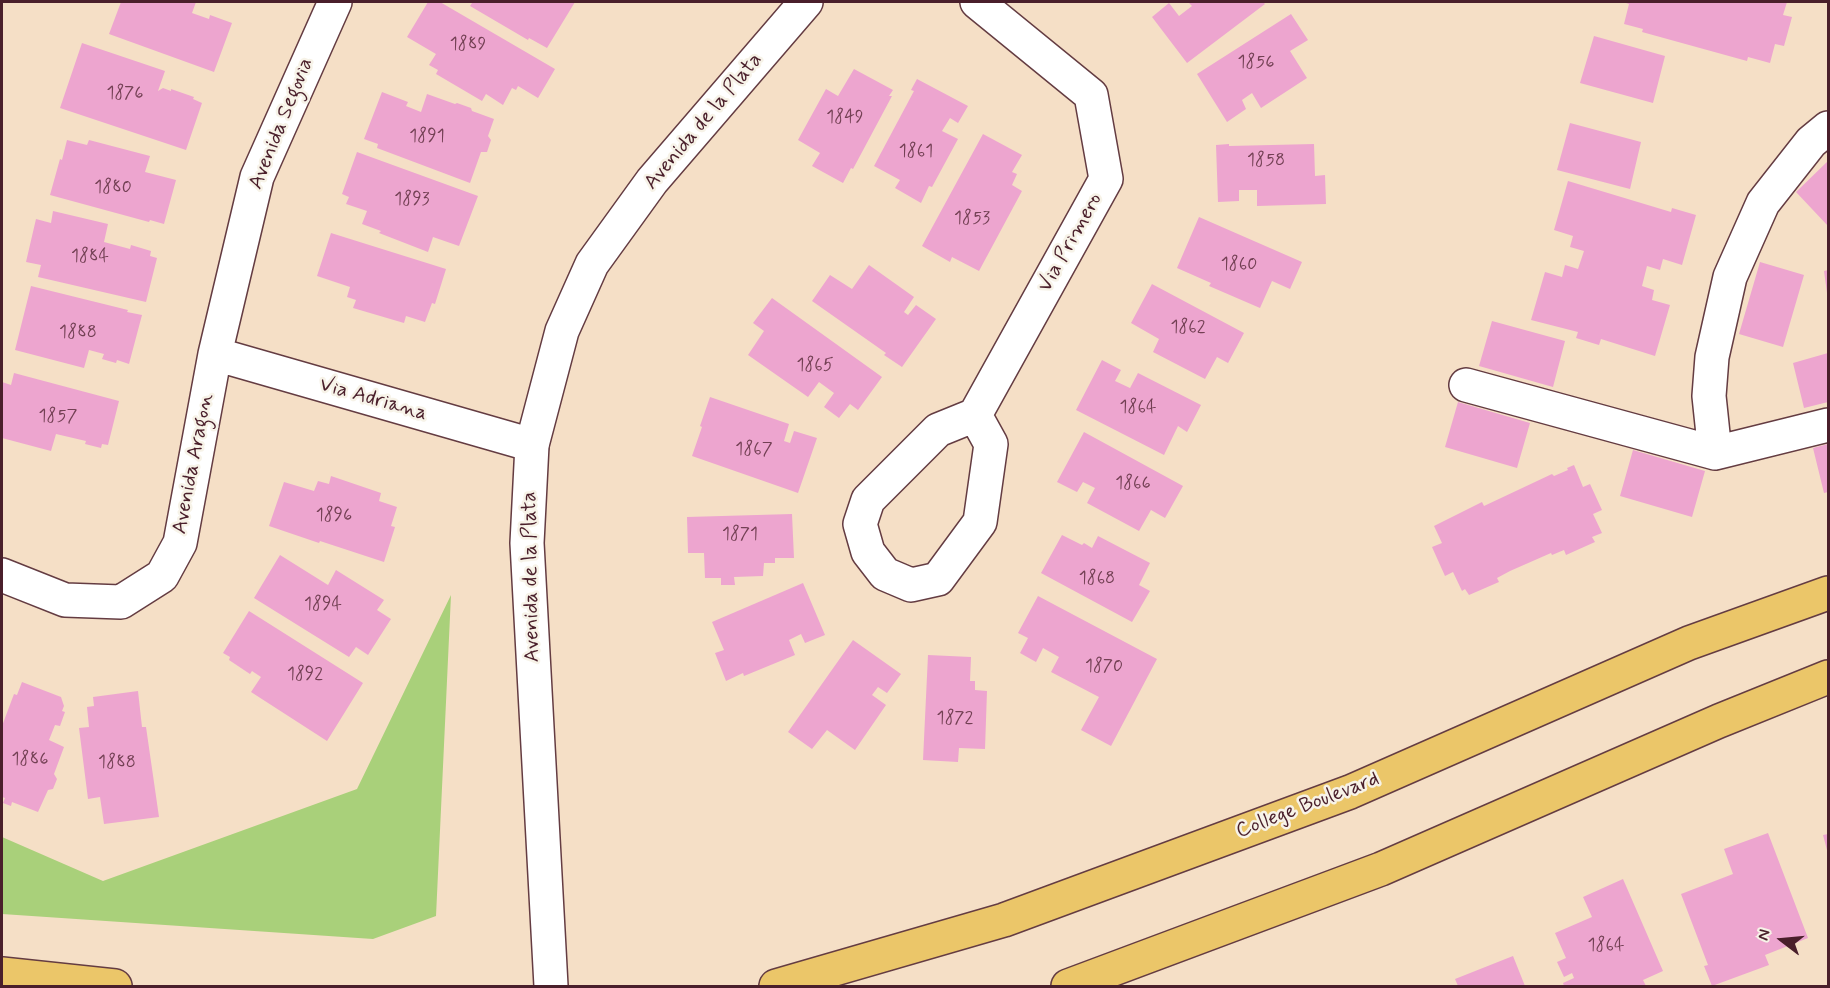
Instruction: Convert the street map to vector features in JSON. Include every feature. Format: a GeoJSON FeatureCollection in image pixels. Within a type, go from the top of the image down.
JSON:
{"type":"FeatureCollection","features":[{"type":"Feature","properties":{"kind":"main road","name":"College Boulevard"},"geometry":{"type":"LineString","coordinates":[[776,987],[1004,920],[1338,796],[1689,643],[1828,593]]}},
{"type":"Feature","properties":{"kind":"main road"},"geometry":{"type":"LineString","coordinates":[[1068,987],[1381,869],[1719,721],[1828,677]]}},
{"type":"Feature","properties":{"kind":"main road"},"geometry":{"type":"LineString","coordinates":[[2,974],[115,987]]}},
{"type":"Feature","properties":{"kind":"street","name":"Avenida Segovia"},"geometry":{"type":"LineString","coordinates":[[215,354],[256,177],[335,2]]}},
{"type":"Feature","properties":{"kind":"street","name":"Avenida de la Plata"},"geometry":{"type":"LineString","coordinates":[[551,987],[526,543],[532,445],[561,331],[592,264],[652,182],[806,2]]}},
{"type":"Feature","properties":{"kind":"street","name":"Via Primero"},"geometry":{"type":"LineString","coordinates":[[975,415],[1106,179],[1091,94],[977,2]]}},
{"type":"Feature","properties":{"kind":"street"},"geometry":{"type":"LineString","coordinates":[[1715,453],[1709,396],[1710,377],[1712,357],[1730,277],[1763,204],[1811,142],[1828,128]]}},
{"type":"Feature","properties":{"kind":"street","name":"Via Adriana"},"geometry":{"type":"LineString","coordinates":[[215,354],[532,445]]}},
{"type":"Feature","properties":{"kind":"street","name":"Avenida Aragon"},"geometry":{"type":"LineString","coordinates":[[2,575],[65,600],[121,602],[162,576],[180,543],[215,354]]}},
{"type":"Feature","properties":{"kind":"street"},"geometry":{"type":"LineString","coordinates":[[1466,385],[1715,453],[1828,425]]}},
{"type":"Feature","properties":{"kind":"street"},"geometry":{"type":"LineString","coordinates":[[975,415],[991,444],[980,522],[938,579],[911,585],[885,574],[868,552],[860,524],[868,500],[938,429],[975,415]]}},
{"type":"Feature","properties":{"kind":"green space"},"geometry":{"type":"Polygon","coordinates":[[[451,595],[436,916],[373,939],[2,914],[2,837],[103,881],[357,789],[451,595]]]}},
{"type":"Feature","properties":{"kind":"building"},"geometry":{"type":"Polygon","coordinates":[[[121,2],[196,2],[192,13],[209,19],[210,15],[232,23],[214,72],[109,34],[121,2]]]}},
{"type":"Feature","properties":{"kind":"building"},"geometry":{"type":"Polygon","coordinates":[[[428,2],[440,2],[555,69],[538,98],[518,86],[516,90],[512,88],[503,105],[486,94],[482,101],[436,74],[438,70],[429,65],[436,54],[407,37],[428,2]]]}},
{"type":"Feature","properties":{"kind":"building"},"geometry":{"type":"Polygon","coordinates":[[[469,2],[575,2],[547,48],[529,38],[528,40],[470,6],[472,3],[469,2]]]}},
{"type":"Feature","properties":{"kind":"building"},"geometry":{"type":"Polygon","coordinates":[[[1188,2],[1263,2],[1265,4],[1187,63],[1152,17],[1169,3],[1179,16],[1192,6],[1188,2]]]}},
{"type":"Feature","properties":{"kind":"building"},"geometry":{"type":"Polygon","coordinates":[[[1623,2],[1787,2],[1783,15],[1792,17],[1784,46],[1775,44],[1770,63],[1748,57],[1747,61],[1642,32],[1643,29],[1624,24],[1629,4],[1623,2]]]}},
{"type":"Feature","properties":{"kind":"building"},"geometry":{"type":"Polygon","coordinates":[[[1291,14],[1308,40],[1290,51],[1307,78],[1261,108],[1252,93],[1242,100],[1246,109],[1227,122],[1197,74],[1291,14]]]}},
{"type":"Feature","properties":{"kind":"building"},"geometry":{"type":"Polygon","coordinates":[[[1594,36],[1665,56],[1653,103],[1580,83],[1594,36]]]}},
{"type":"Feature","properties":{"kind":"building"},"geometry":{"type":"Polygon","coordinates":[[[82,43],[165,71],[158,91],[163,88],[171,91],[171,89],[194,97],[193,99],[202,103],[186,150],[60,108],[82,43]]]}},
{"type":"Feature","properties":{"kind":"building"},"geometry":{"type":"Polygon","coordinates":[[[854,69],[893,90],[889,96],[892,96],[853,169],[851,168],[843,183],[812,166],[820,153],[798,140],[826,89],[838,96],[854,69]]]}},
{"type":"Feature","properties":{"kind":"building"},"geometry":{"type":"Polygon","coordinates":[[[917,79],[968,106],[958,123],[950,118],[942,131],[958,139],[921,203],[895,188],[900,180],[874,166],[914,91],[911,90],[917,79]]]}},
{"type":"Feature","properties":{"kind":"building"},"geometry":{"type":"Polygon","coordinates":[[[382,92],[408,102],[406,106],[421,112],[427,94],[471,108],[472,111],[494,119],[488,136],[491,140],[487,152],[481,152],[470,183],[377,148],[378,144],[364,139],[382,92]]]}},
{"type":"Feature","properties":{"kind":"building"},"geometry":{"type":"Polygon","coordinates":[[[1570,123],[1641,142],[1630,189],[1557,170],[1570,123]]]}},
{"type":"Feature","properties":{"kind":"building"},"geometry":{"type":"Polygon","coordinates":[[[983,134],[1022,155],[1012,172],[1017,174],[1012,185],[1022,191],[979,271],[952,257],[950,262],[922,246],[983,134]]]}},
{"type":"Feature","properties":{"kind":"building"},"geometry":{"type":"Polygon","coordinates":[[[67,140],[87,145],[89,140],[150,156],[145,172],[176,180],[164,224],[50,195],[67,140]]]}},
{"type":"Feature","properties":{"kind":"building"},"geometry":{"type":"Polygon","coordinates":[[[1229,144],[1229,146],[1314,144],[1315,176],[1325,175],[1326,204],[1257,206],[1257,190],[1239,190],[1239,201],[1218,202],[1216,145],[1229,144]]]}},
{"type":"Feature","properties":{"kind":"building"},"geometry":{"type":"Polygon","coordinates":[[[357,152],[478,196],[459,246],[433,237],[428,252],[362,224],[367,211],[346,204],[349,197],[342,194],[357,152]]]}},
{"type":"Feature","properties":{"kind":"building"},"geometry":{"type":"Polygon","coordinates":[[[1828,161],[1828,226],[1796,192],[1828,161]]]}},
{"type":"Feature","properties":{"kind":"building"},"geometry":{"type":"Polygon","coordinates":[[[1568,181],[1671,212],[1672,208],[1696,215],[1682,265],[1663,259],[1660,270],[1647,266],[1642,286],[1654,290],[1652,300],[1670,305],[1655,356],[1601,339],[1599,345],[1576,338],[1578,332],[1531,320],[1545,272],[1562,277],[1565,265],[1578,269],[1584,251],[1570,247],[1573,236],[1554,230],[1568,181]]]}},
{"type":"Feature","properties":{"kind":"building"},"geometry":{"type":"Polygon","coordinates":[[[53,211],[108,224],[104,242],[130,249],[131,245],[151,251],[150,256],[157,258],[146,302],[38,277],[41,265],[26,262],[36,219],[51,223],[53,211]]]}},
{"type":"Feature","properties":{"kind":"building"},"geometry":{"type":"Polygon","coordinates":[[[1199,217],[1302,262],[1290,289],[1272,281],[1260,308],[1209,286],[1211,283],[1177,268],[1199,217]]]}},
{"type":"Feature","properties":{"kind":"building"},"geometry":{"type":"Polygon","coordinates":[[[331,233],[446,269],[435,304],[432,303],[425,322],[406,316],[404,323],[353,308],[356,300],[347,297],[350,287],[317,276],[331,233]]]}},
{"type":"Feature","properties":{"kind":"building"},"geometry":{"type":"Polygon","coordinates":[[[1760,262],[1804,275],[1783,347],[1739,334],[1760,262]]]}},
{"type":"Feature","properties":{"kind":"building"},"geometry":{"type":"Polygon","coordinates":[[[869,265],[914,297],[904,312],[908,315],[916,305],[936,319],[902,367],[884,355],[886,353],[812,301],[830,275],[852,289],[869,265]]]}},
{"type":"Feature","properties":{"kind":"building"},"geometry":{"type":"Polygon","coordinates":[[[1828,270],[1828,293],[1827,293],[1824,271],[1828,270]]]}},
{"type":"Feature","properties":{"kind":"building"},"geometry":{"type":"Polygon","coordinates":[[[1152,284],[1244,333],[1228,363],[1217,357],[1205,379],[1153,352],[1159,339],[1131,323],[1152,284]]]}},
{"type":"Feature","properties":{"kind":"building"},"geometry":{"type":"Polygon","coordinates":[[[31,286],[142,315],[129,364],[102,359],[104,354],[89,350],[84,368],[15,350],[31,286]]]}},
{"type":"Feature","properties":{"kind":"building"},"geometry":{"type":"Polygon","coordinates":[[[772,298],[882,377],[858,410],[850,404],[839,418],[824,407],[834,393],[819,382],[808,397],[748,355],[764,331],[753,323],[772,298]]]}},
{"type":"Feature","properties":{"kind":"building"},"geometry":{"type":"Polygon","coordinates":[[[1492,321],[1565,341],[1553,387],[1479,366],[1492,321]]]}},
{"type":"Feature","properties":{"kind":"building"},"geometry":{"type":"Polygon","coordinates":[[[1828,353],[1828,402],[1804,408],[1793,363],[1828,353]]]}},
{"type":"Feature","properties":{"kind":"building"},"geometry":{"type":"Polygon","coordinates":[[[1102,360],[1121,370],[1115,381],[1130,388],[1138,373],[1201,405],[1187,432],[1178,426],[1164,455],[1076,410],[1102,360]]]}},
{"type":"Feature","properties":{"kind":"building"},"geometry":{"type":"Polygon","coordinates":[[[14,373],[119,401],[108,445],[102,444],[101,448],[85,444],[86,441],[56,434],[51,451],[2,438],[2,382],[11,385],[14,373]]]}},
{"type":"Feature","properties":{"kind":"building"},"geometry":{"type":"Polygon","coordinates":[[[710,397],[789,424],[784,441],[790,443],[794,431],[817,438],[798,493],[692,456],[710,397]]]}},
{"type":"Feature","properties":{"kind":"building"},"geometry":{"type":"Polygon","coordinates":[[[1458,402],[1530,423],[1517,468],[1445,447],[1458,402]]]}},
{"type":"Feature","properties":{"kind":"building"},"geometry":{"type":"Polygon","coordinates":[[[1084,432],[1183,486],[1165,518],[1151,510],[1139,531],[1087,503],[1095,488],[1083,482],[1077,492],[1057,482],[1084,432]]]}},
{"type":"Feature","properties":{"kind":"building"},"geometry":{"type":"Polygon","coordinates":[[[1828,444],[1828,492],[1824,493],[1813,448],[1828,444]]]}},
{"type":"Feature","properties":{"kind":"building"},"geometry":{"type":"Polygon","coordinates":[[[1633,450],[1705,471],[1692,517],[1620,496],[1633,450]]]}},
{"type":"Feature","properties":{"kind":"building"},"geometry":{"type":"Polygon","coordinates":[[[1574,465],[1583,487],[1590,484],[1602,510],[1593,514],[1602,533],[1592,537],[1595,542],[1566,555],[1564,550],[1552,555],[1551,553],[1510,571],[1497,578],[1499,582],[1469,595],[1465,589],[1462,591],[1453,572],[1445,576],[1432,547],[1442,543],[1434,526],[1482,502],[1484,506],[1552,474],[1554,476],[1568,470],[1567,468],[1574,465]]]}},
{"type":"Feature","properties":{"kind":"building"},"geometry":{"type":"Polygon","coordinates":[[[331,476],[381,493],[379,501],[397,507],[391,526],[395,527],[384,562],[269,526],[284,482],[314,491],[318,481],[329,484],[331,476]]]}},
{"type":"Feature","properties":{"kind":"building"},"geometry":{"type":"Polygon","coordinates":[[[792,514],[794,558],[775,558],[775,563],[764,563],[763,576],[734,577],[735,585],[721,585],[721,578],[705,578],[704,553],[688,553],[687,517],[792,514]]]}},
{"type":"Feature","properties":{"kind":"building"},"geometry":{"type":"Polygon","coordinates":[[[1062,535],[1092,548],[1098,536],[1150,563],[1139,585],[1150,591],[1132,622],[1041,573],[1062,535]]]}},
{"type":"Feature","properties":{"kind":"building"},"geometry":{"type":"Polygon","coordinates":[[[280,555],[328,585],[336,570],[384,600],[377,610],[391,619],[368,655],[356,647],[349,657],[254,598],[280,555]]]}},
{"type":"Feature","properties":{"kind":"building"},"geometry":{"type":"Polygon","coordinates":[[[803,583],[825,635],[805,643],[801,634],[789,640],[795,655],[726,681],[715,653],[724,650],[712,622],[803,583]]]}},
{"type":"Feature","properties":{"kind":"building"},"geometry":{"type":"Polygon","coordinates":[[[1038,596],[1157,659],[1111,746],[1081,730],[1099,697],[1051,672],[1059,657],[1043,648],[1036,662],[1020,653],[1028,638],[1018,633],[1038,596]]]}},
{"type":"Feature","properties":{"kind":"building"},"geometry":{"type":"Polygon","coordinates":[[[249,611],[363,683],[327,741],[251,692],[261,677],[252,671],[250,674],[229,660],[230,657],[223,653],[249,611]]]}},
{"type":"Feature","properties":{"kind":"building"},"geometry":{"type":"Polygon","coordinates":[[[853,640],[901,674],[887,693],[878,687],[872,695],[886,705],[855,750],[827,730],[812,749],[788,732],[853,640]]]}},
{"type":"Feature","properties":{"kind":"building"},"geometry":{"type":"Polygon","coordinates":[[[928,655],[971,657],[970,681],[975,681],[975,690],[987,691],[985,749],[959,748],[958,762],[923,760],[928,655]]]}},
{"type":"Feature","properties":{"kind":"building"},"geometry":{"type":"Polygon","coordinates":[[[22,682],[61,697],[64,706],[62,711],[65,712],[60,726],[55,725],[49,740],[64,747],[54,774],[57,779],[53,789],[48,790],[38,812],[12,802],[11,806],[3,803],[5,798],[2,797],[2,726],[14,694],[17,695],[22,682]]]}},
{"type":"Feature","properties":{"kind":"building"},"geometry":{"type":"Polygon","coordinates":[[[138,691],[142,727],[146,727],[159,817],[104,824],[100,797],[88,799],[79,728],[89,727],[87,707],[94,706],[93,697],[138,691]]]}},
{"type":"Feature","properties":{"kind":"building"},"geometry":{"type":"Polygon","coordinates":[[[1768,833],[1808,938],[1765,955],[1769,965],[1712,986],[1704,966],[1708,965],[1681,894],[1733,874],[1724,849],[1768,833]]]}},
{"type":"Feature","properties":{"kind":"building"},"geometry":{"type":"Polygon","coordinates":[[[1828,834],[1828,854],[1823,835],[1828,834]]]}},
{"type":"Feature","properties":{"kind":"building"},"geometry":{"type":"Polygon","coordinates":[[[1623,879],[1663,971],[1643,980],[1646,986],[1564,986],[1563,983],[1574,978],[1572,973],[1564,977],[1557,962],[1566,958],[1555,933],[1592,917],[1583,897],[1623,879]]]}},
{"type":"Feature","properties":{"kind":"building"},"geometry":{"type":"Polygon","coordinates":[[[1513,956],[1525,986],[1458,986],[1455,979],[1513,956]]]}}]}
